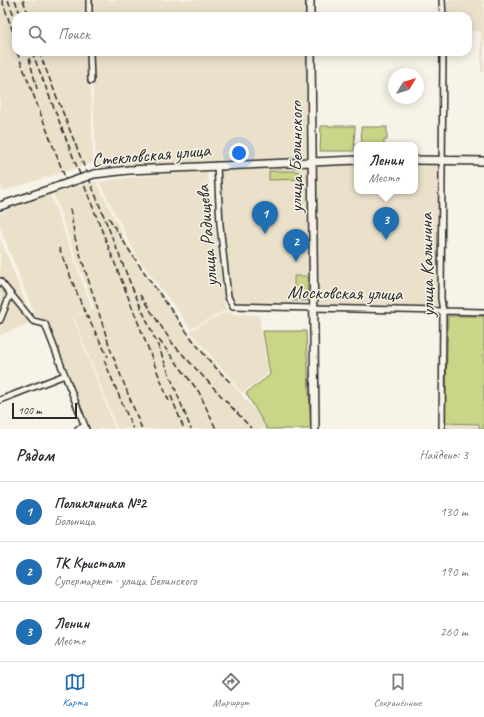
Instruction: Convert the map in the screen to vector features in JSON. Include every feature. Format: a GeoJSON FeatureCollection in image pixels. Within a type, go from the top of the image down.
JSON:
{"type":"FeatureCollection","features":[{"type":"Feature","properties":{"kind":"street"},"geometry":{"type":"LineString","coordinates":[[89,0],[89,12]]}},
{"type":"Feature","properties":{"kind":"street"},"geometry":{"type":"LineString","coordinates":[[310,0],[310,12]]}},
{"type":"Feature","properties":{"kind":"street"},"geometry":{"type":"LineString","coordinates":[[442,0],[443,12]]}},
{"type":"Feature","properties":{"kind":"street"},"geometry":{"type":"LineString","coordinates":[[90,56],[91,81]]}},
{"type":"Feature","properties":{"kind":"street","name":"улица Белинского"},"geometry":{"type":"LineString","coordinates":[[311,56],[315,429]]}},
{"type":"Feature","properties":{"kind":"street","name":"улица Калинина"},"geometry":{"type":"LineString","coordinates":[[442,429],[443,312],[441,290],[441,160],[443,56]]}},
{"type":"Feature","properties":{"kind":"street","name":"Стекловская улица"},"geometry":{"type":"LineString","coordinates":[[0,206],[94,174],[129,170],[217,165],[354,160]]}},
{"type":"Feature","properties":{"kind":"street"},"geometry":{"type":"LineString","coordinates":[[418,160],[484,161]]}},
{"type":"Feature","properties":{"kind":"street","name":"улица Радищева"},"geometry":{"type":"LineString","coordinates":[[217,165],[220,225],[228,297],[231,304]]}},
{"type":"Feature","properties":{"kind":"street"},"geometry":{"type":"LineString","coordinates":[[0,281],[33,321],[46,324],[86,428],[78,429]]}},
{"type":"Feature","properties":{"kind":"street"},"geometry":{"type":"LineString","coordinates":[[0,320],[10,295]]}},
{"type":"Feature","properties":{"kind":"street","name":"Московская улица"},"geometry":{"type":"LineString","coordinates":[[231,304],[236,306],[484,312]]}},
{"type":"Feature","properties":{"kind":"street"},"geometry":{"type":"LineString","coordinates":[[0,400],[65,375]]}},
{"type":"Feature","properties":{"kind":"shaded area"},"geometry":{"type":"Polygon","coordinates":[[[0,0],[309,0],[309,12],[12,12],[12,56],[90,56],[93,163],[3,191],[0,183],[0,0]]]}},
{"type":"Feature","properties":{"kind":"shaded area"},"geometry":{"type":"Polygon","coordinates":[[[447,0],[484,0],[484,72],[481,72],[481,31],[472,31],[472,12],[447,12],[447,0]]]}},
{"type":"Feature","properties":{"kind":"shaded area"},"geometry":{"type":"Polygon","coordinates":[[[91,56],[309,56],[310,160],[96,167],[91,56]]]}},
{"type":"Feature","properties":{"kind":"shaded area"},"geometry":{"type":"Polygon","coordinates":[[[438,162],[439,307],[322,305],[316,303],[315,164],[354,163],[354,194],[418,194],[418,163],[438,162]]]}},
{"type":"Feature","properties":{"kind":"shaded area"},"geometry":{"type":"Polygon","coordinates":[[[311,164],[311,275],[293,276],[294,306],[234,304],[229,298],[222,224],[220,166],[311,164]]]}},
{"type":"Feature","properties":{"kind":"shaded area"},"geometry":{"type":"Polygon","coordinates":[[[207,171],[226,310],[191,329],[137,257],[99,182],[122,178],[207,171]]]}},
{"type":"Feature","properties":{"kind":"shaded area"},"geometry":{"type":"Polygon","coordinates":[[[96,181],[135,259],[187,330],[260,417],[265,429],[117,429],[74,317],[94,308],[53,193],[96,181]]]}},
{"type":"Feature","properties":{"kind":"shaded area"},"geometry":{"type":"Polygon","coordinates":[[[50,193],[92,308],[73,317],[115,429],[89,429],[48,321],[35,316],[0,227],[0,213],[50,193]]]}},
{"type":"Feature","properties":{"kind":"shaded area"},"geometry":{"type":"Polygon","coordinates":[[[0,238],[31,315],[0,275],[0,238]]]}},
{"type":"Feature","properties":{"kind":"shaded area"},"geometry":{"type":"Polygon","coordinates":[[[0,287],[30,323],[0,335],[0,287]]]}},
{"type":"Feature","properties":{"kind":"shaded area"},"geometry":{"type":"Polygon","coordinates":[[[227,311],[233,314],[259,315],[268,374],[242,393],[190,331],[227,311]]]}},
{"type":"Feature","properties":{"kind":"shaded area"},"geometry":{"type":"Polygon","coordinates":[[[445,423],[478,425],[478,429],[445,429],[445,423]]]}},
{"type":"Feature","properties":{"kind":"green space"},"geometry":{"type":"Polygon","coordinates":[[[321,126],[355,126],[354,151],[320,151],[321,126]]]}},
{"type":"Feature","properties":{"kind":"green space"},"geometry":{"type":"Polygon","coordinates":[[[361,127],[387,127],[387,140],[384,140],[384,142],[362,142],[361,127]]]}},
{"type":"Feature","properties":{"kind":"green space"},"geometry":{"type":"Polygon","coordinates":[[[269,171],[297,171],[301,173],[303,179],[269,180],[269,171]]]}},
{"type":"Feature","properties":{"kind":"green space"},"geometry":{"type":"Polygon","coordinates":[[[294,276],[307,276],[308,301],[294,301],[294,276]]]}},
{"type":"Feature","properties":{"kind":"green space"},"geometry":{"type":"Polygon","coordinates":[[[448,316],[484,316],[484,429],[479,429],[479,424],[445,423],[448,316]]]}},
{"type":"Feature","properties":{"kind":"green space"},"geometry":{"type":"Polygon","coordinates":[[[263,331],[306,331],[311,429],[267,429],[246,393],[270,375],[263,331]]]}},
{"type":"Feature","properties":{"kind":"railway"},"geometry":{"type":"LineString","coordinates":[[2,0],[12,29]]}},
{"type":"Feature","properties":{"kind":"railway"},"geometry":{"type":"LineString","coordinates":[[8,0],[13,12]]}},
{"type":"Feature","properties":{"kind":"railway"},"geometry":{"type":"LineString","coordinates":[[15,0],[20,12]]}},
{"type":"Feature","properties":{"kind":"railway"},"geometry":{"type":"LineString","coordinates":[[23,0],[28,12]]}},
{"type":"Feature","properties":{"kind":"railway"},"geometry":{"type":"LineString","coordinates":[[19,56],[66,180]]}},
{"type":"Feature","properties":{"kind":"railway"},"geometry":{"type":"LineString","coordinates":[[34,56],[170,404]]}},
{"type":"Feature","properties":{"kind":"railway"},"geometry":{"type":"LineString","coordinates":[[41,56],[131,285],[159,348],[191,429]]}},
{"type":"Feature","properties":{"kind":"railway"},"geometry":{"type":"LineString","coordinates":[[29,58],[37,89]]}},
{"type":"Feature","properties":{"kind":"railway"},"geometry":{"type":"LineString","coordinates":[[70,209],[75,238],[111,351],[142,429]]}},
{"type":"Feature","properties":{"kind":"railway"},"geometry":{"type":"LineString","coordinates":[[109,218],[134,258],[186,331],[203,353],[231,383]]}},
{"type":"Feature","properties":{"kind":"railway"},"geometry":{"type":"LineString","coordinates":[[59,248],[83,308],[108,357]]}},
{"type":"Feature","properties":{"kind":"railway"},"geometry":{"type":"LineString","coordinates":[[140,295],[173,344],[251,428]]}},
{"type":"Feature","properties":{"kind":"railway"},"geometry":{"type":"LineString","coordinates":[[159,340],[199,392],[216,429]]}},
{"type":"Feature","properties":{"kind":"railway"},"geometry":{"type":"LineString","coordinates":[[104,360],[133,429]]}},
{"type":"Feature","properties":{"kind":"railway"},"geometry":{"type":"LineString","coordinates":[[171,396],[184,429]]}},
{"type":"Feature","properties":{"kind":"place","name":"Поликлиника №2"},"geometry":{"type":"Point","coordinates":[265,234]}},
{"type":"Feature","properties":{"kind":"place","name":"Ленин"},"geometry":{"type":"Point","coordinates":[386,240]}},
{"type":"Feature","properties":{"kind":"place","name":"ТК Кристалл"},"geometry":{"type":"Point","coordinates":[296,262]}}]}
